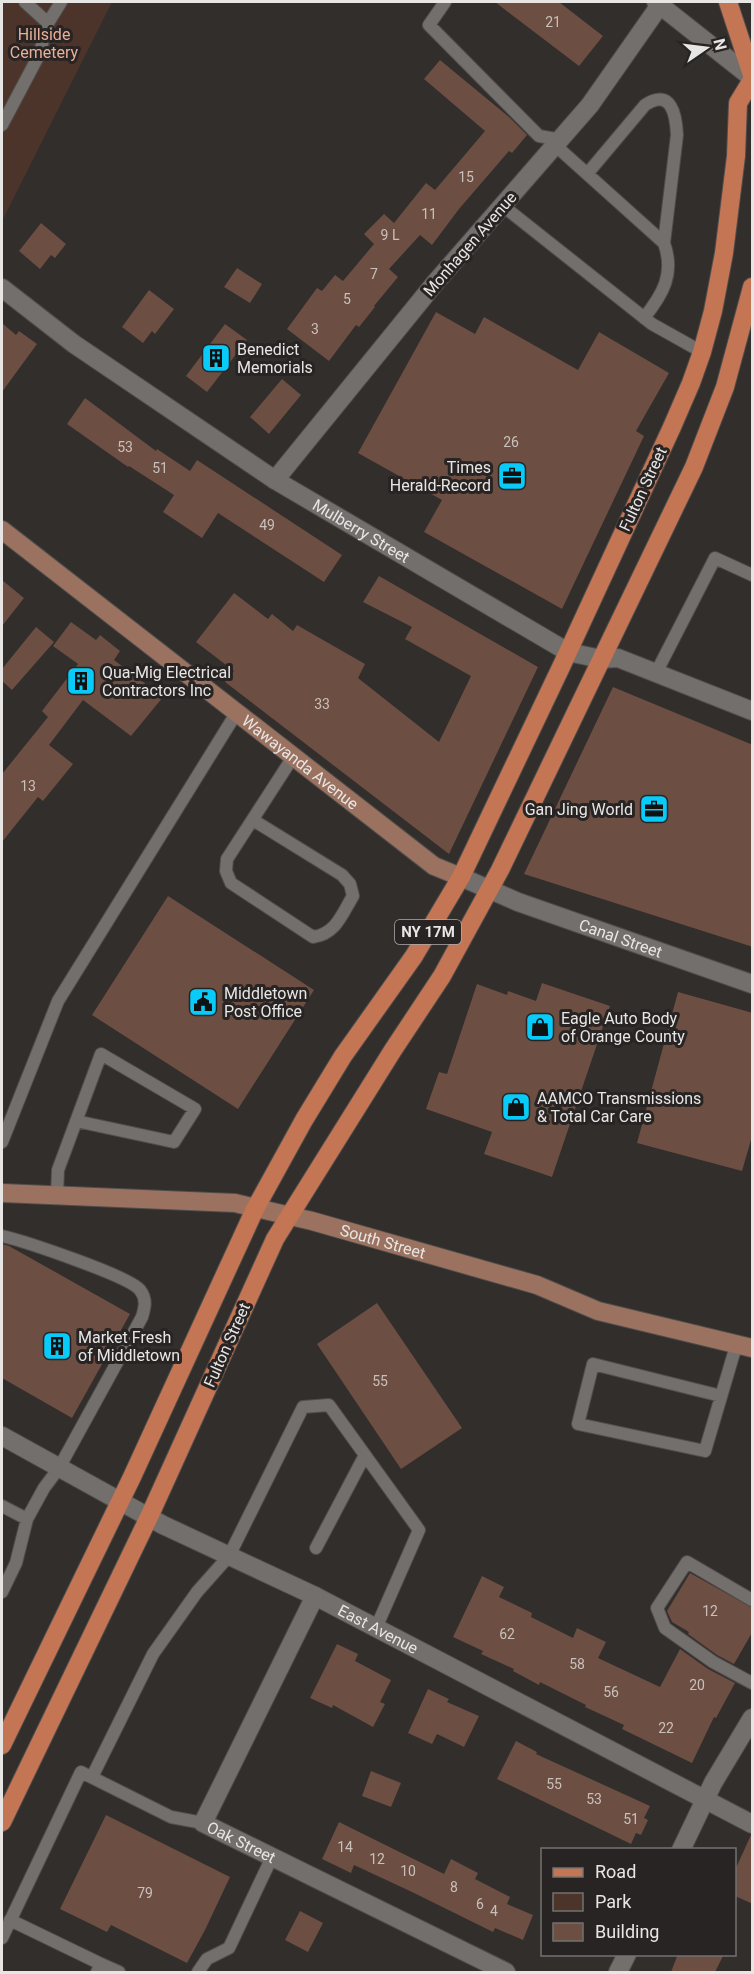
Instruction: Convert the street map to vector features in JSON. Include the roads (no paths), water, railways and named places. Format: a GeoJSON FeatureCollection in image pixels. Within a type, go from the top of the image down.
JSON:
{"type":"FeatureCollection","features":[{"type":"Feature","properties":{"kind":"main road"},"geometry":{"type":"LineString","coordinates":[[728,2],[753,78]]}},
{"type":"Feature","properties":{"kind":"main road","name":"Fulton Street"},"geometry":{"type":"LineString","coordinates":[[2,1745],[120,1501],[255,1209],[304,1120],[343,1056],[414,956],[461,877],[568,652],[691,383],[702,352],[724,254],[736,156],[738,103],[753,78]]}},
{"type":"Feature","properties":{"kind":"main road","name":"Fulton Street"},"geometry":{"type":"LineString","coordinates":[[2,1822],[149,1517],[275,1239],[282,1216],[442,976],[500,870],[694,467],[725,387],[753,287]]}},
{"type":"Feature","properties":{"kind":"street","name":"Monhagen Avenue"},"geometry":{"type":"LineString","coordinates":[[276,480],[435,283],[590,105],[658,3]]}},
{"type":"Feature","properties":{"kind":"street"},"geometry":{"type":"LineString","coordinates":[[658,3],[753,78]]}},
{"type":"Feature","properties":{"kind":"street","name":"Mulberry Street"},"geometry":{"type":"LineString","coordinates":[[2,288],[74,344],[276,480],[568,652],[601,659],[618,658],[753,711]]}},
{"type":"Feature","properties":{"kind":"street","name":"Wawayanda Avenue"},"geometry":{"type":"LineString","coordinates":[[2,530],[434,866],[461,877]]}},
{"type":"Feature","properties":{"kind":"street"},"geometry":{"type":"LineString","coordinates":[[461,877],[489,889]]}},
{"type":"Feature","properties":{"kind":"street","name":"Canal Street"},"geometry":{"type":"LineString","coordinates":[[489,889],[518,902],[753,984]]}},
{"type":"Feature","properties":{"kind":"street","name":"South Street"},"geometry":{"type":"LineString","coordinates":[[2,1192],[235,1203],[282,1216],[312,1221],[537,1285],[598,1311],[745,1346]]}},
{"type":"Feature","properties":{"kind":"street","name":"East Avenue"},"geometry":{"type":"LineString","coordinates":[[2,1436],[149,1517],[315,1596],[753,1824]]}},
{"type":"Feature","properties":{"kind":"street","name":"Oak Street"},"geometry":{"type":"LineString","coordinates":[[315,1596],[203,1823],[506,1972]]}},
{"type":"Feature","properties":{"kind":"street"},"geometry":{"type":"LineString","coordinates":[[682,1848],[713,1783],[753,1718]]}},
{"type":"Feature","properties":{"kind":"street"},"geometry":{"type":"LineString","coordinates":[[618,1972],[626,1956]]}},
{"type":"Feature","properties":{"kind":"lane"},"geometry":{"type":"LineString","coordinates":[[25,2],[48,23]]}},
{"type":"Feature","properties":{"kind":"lane"},"geometry":{"type":"LineString","coordinates":[[2,125],[39,55],[48,23],[61,2]]}},
{"type":"Feature","properties":{"kind":"lane"},"geometry":{"type":"LineString","coordinates":[[445,2],[429,25],[539,136],[559,143],[587,174],[664,243]]}},
{"type":"Feature","properties":{"kind":"lane"},"geometry":{"type":"LineString","coordinates":[[587,174],[645,105],[654,99],[662,99],[671,106],[676,119],[677,135],[664,243],[668,255],[668,269],[661,296],[644,318]]}},
{"type":"Feature","properties":{"kind":"lane"},"geometry":{"type":"LineString","coordinates":[[503,206],[644,318],[702,352]]}},
{"type":"Feature","properties":{"kind":"lane"},"geometry":{"type":"LineString","coordinates":[[656,673],[715,558],[753,575]]}},
{"type":"Feature","properties":{"kind":"lane"},"geometry":{"type":"LineString","coordinates":[[2,1142],[58,1002],[237,712]]}},
{"type":"Feature","properties":{"kind":"lane"},"geometry":{"type":"LineString","coordinates":[[253,820],[342,875],[350,884],[353,896],[332,930],[323,936],[313,937],[231,883],[226,871],[227,859],[294,757]]}},
{"type":"Feature","properties":{"kind":"lane"},"geometry":{"type":"LineString","coordinates":[[57,1195],[58,1170],[76,1121],[101,1054],[195,1109],[174,1142],[76,1121]]}},
{"type":"Feature","properties":{"kind":"lane"},"geometry":{"type":"LineString","coordinates":[[2,1236],[34,1245],[124,1279],[139,1289],[146,1305],[142,1317],[59,1468],[44,1488],[27,1519],[16,1563],[2,1592]]}},
{"type":"Feature","properties":{"kind":"lane"},"geometry":{"type":"LineString","coordinates":[[721,1396],[593,1364],[578,1424],[705,1451],[721,1396],[745,1346]]}},
{"type":"Feature","properties":{"kind":"lane"},"geometry":{"type":"LineString","coordinates":[[92,1777],[153,1654],[197,1592],[229,1556],[303,1407],[329,1405],[419,1530],[376,1628]]}},
{"type":"Feature","properties":{"kind":"lane"},"geometry":{"type":"LineString","coordinates":[[316,1548],[365,1455]]}},
{"type":"Feature","properties":{"kind":"lane"},"geometry":{"type":"LineString","coordinates":[[2,1506],[27,1519]]}},
{"type":"Feature","properties":{"kind":"lane"},"geometry":{"type":"LineString","coordinates":[[753,1600],[687,1562],[657,1608],[665,1628],[713,1662],[753,1683]]}},
{"type":"Feature","properties":{"kind":"lane"},"geometry":{"type":"LineString","coordinates":[[2,1938],[81,1772],[171,1817],[203,1823]]}},
{"type":"Feature","properties":{"kind":"lane"},"geometry":{"type":"LineString","coordinates":[[198,1972],[207,1959],[229,1948],[272,1857]]}},
{"type":"Feature","properties":{"kind":"lane"},"geometry":{"type":"LineString","coordinates":[[10,1920],[99,1968],[119,1972]]}},
{"type":"Feature","properties":{"kind":"place","name":"Benedict Memorials"},"geometry":{"type":"Point","coordinates":[216,358]}},
{"type":"Feature","properties":{"kind":"place","name":"Times Herald-Record"},"geometry":{"type":"Point","coordinates":[512,476]}},
{"type":"Feature","properties":{"kind":"place","name":"Qua-Mig Electrical Contractors Inc"},"geometry":{"type":"Point","coordinates":[81,681]}},
{"type":"Feature","properties":{"kind":"place","name":"Gan Jing World"},"geometry":{"type":"Point","coordinates":[654,809]}},
{"type":"Feature","properties":{"kind":"place","name":"Middletown Post Office"},"geometry":{"type":"Point","coordinates":[203,1002]}},
{"type":"Feature","properties":{"kind":"place","name":"Eagle Auto Body of Orange County"},"geometry":{"type":"Point","coordinates":[540,1027]}},
{"type":"Feature","properties":{"kind":"place","name":"AAMCO Transmissions & Total Car Care"},"geometry":{"type":"Point","coordinates":[516,1107]}},
{"type":"Feature","properties":{"kind":"place","name":"Market Fresh of Middletown"},"geometry":{"type":"Point","coordinates":[57,1346]}},
{"type":"Feature","properties":{"kind":"park label","name":"Hillside Cemetery"},"geometry":{"type":"Point","coordinates":[44,43]}}]}
